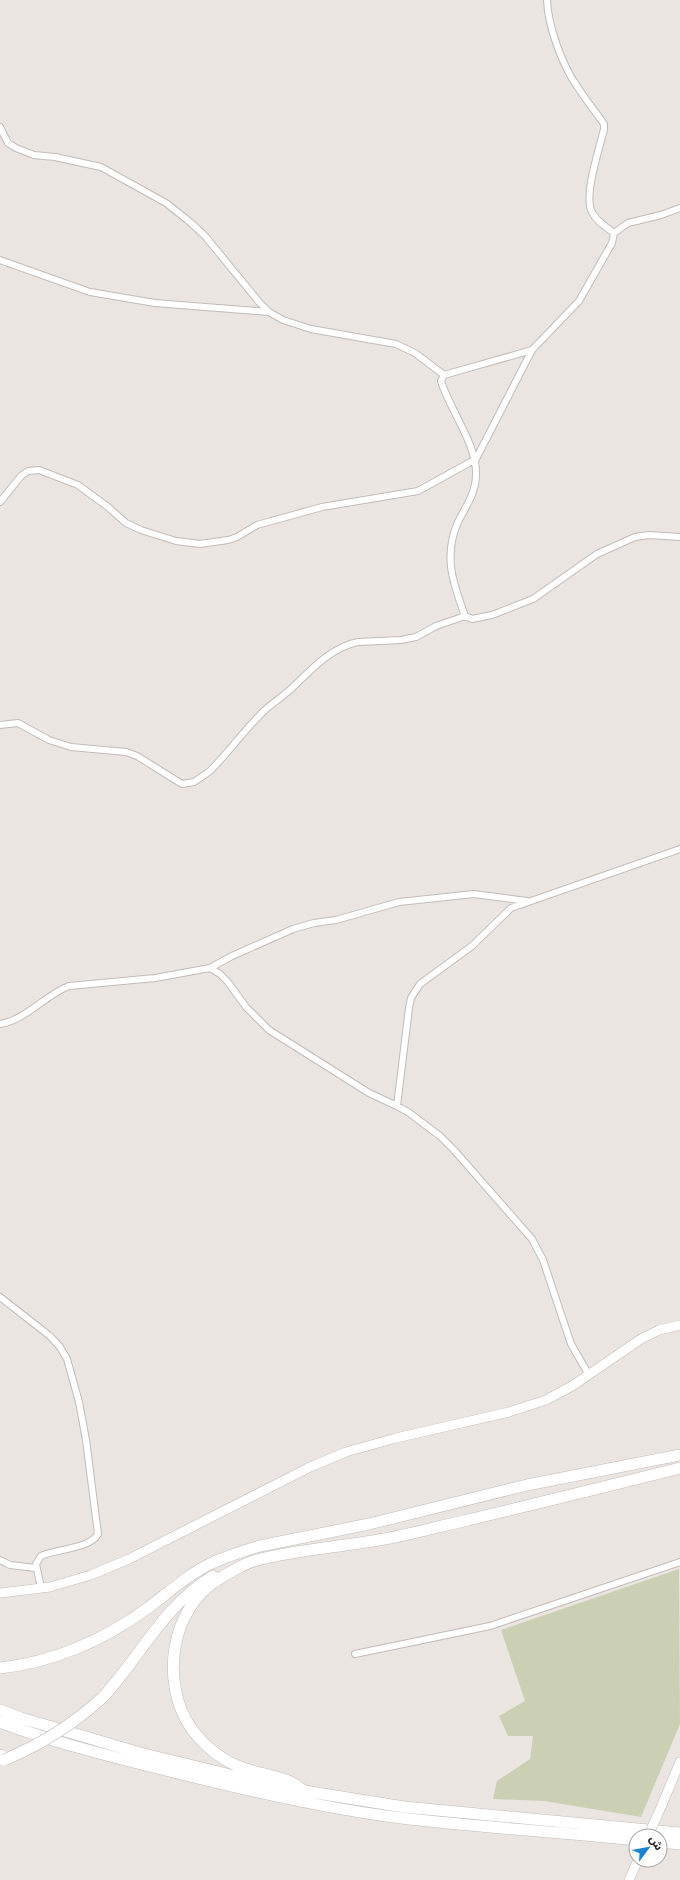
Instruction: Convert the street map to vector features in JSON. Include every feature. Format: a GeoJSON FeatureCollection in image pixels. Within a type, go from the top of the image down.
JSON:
{"type":"FeatureCollection","features":[{"type":"Feature","properties":{"kind":"highway"},"geometry":{"type":"LineString","coordinates":[[0,1668],[42,1660],[82,1647],[125,1624],[203,1568],[228,1557],[260,1546],[370,1524],[527,1485],[680,1455]]}},
{"type":"Feature","properties":{"kind":"highway"},"geometry":{"type":"LineString","coordinates":[[1,1758],[32,1748],[78,1719],[128,1668],[158,1624],[179,1601],[201,1583],[215,1574],[236,1564],[385,1539],[680,1468]]}},
{"type":"Feature","properties":{"kind":"highway"},"geometry":{"type":"LineString","coordinates":[[101,1695],[169,1602],[188,1584],[228,1557]]}},
{"type":"Feature","properties":{"kind":"highway"},"geometry":{"type":"LineString","coordinates":[[254,1560],[219,1578],[195,1601],[182,1623],[174,1651],[174,1681],[182,1712],[191,1727],[202,1741],[223,1760],[247,1770],[291,1782],[304,1791]]}},
{"type":"Feature","properties":{"kind":"highway"},"geometry":{"type":"LineString","coordinates":[[0,1710],[21,1718],[140,1753],[247,1780],[304,1791],[404,1807],[680,1833]]}},
{"type":"Feature","properties":{"kind":"highway"},"geometry":{"type":"LineString","coordinates":[[0,1722],[29,1733],[121,1759],[245,1790],[314,1804],[386,1816],[628,1839]]}},
{"type":"Feature","properties":{"kind":"highway"},"geometry":{"type":"LineString","coordinates":[[668,1843],[680,1844]]}},
{"type":"Feature","properties":{"kind":"street"},"geometry":{"type":"LineString","coordinates":[[547,0],[548,12],[562,60],[577,86],[604,124],[593,170],[591,210],[595,217],[614,233]]}},
{"type":"Feature","properties":{"kind":"street"},"geometry":{"type":"LineString","coordinates":[[0,128],[8,143],[16,148],[34,155],[55,157],[101,167],[166,203],[205,236],[259,302],[269,312],[283,320],[311,329],[396,344],[415,353],[444,375]]}},
{"type":"Feature","properties":{"kind":"street"},"geometry":{"type":"LineString","coordinates":[[0,502],[21,476],[28,471],[39,470],[78,485],[108,507],[126,523],[141,530],[176,541],[200,544],[228,540],[237,537],[257,525],[322,507],[418,491],[476,459],[532,350],[579,301],[612,243],[614,233],[628,223],[680,208]]}},
{"type":"Feature","properties":{"kind":"street"},"geometry":{"type":"LineString","coordinates":[[0,260],[90,292],[155,303],[269,312]]}},
{"type":"Feature","properties":{"kind":"street"},"geometry":{"type":"LineString","coordinates":[[465,616],[453,578],[449,556],[458,523],[473,494],[476,474],[476,459],[441,381],[444,375],[532,350]]}},
{"type":"Feature","properties":{"kind":"street"},"geometry":{"type":"LineString","coordinates":[[0,725],[18,723],[50,740],[71,747],[126,752],[136,756],[179,784],[190,784],[210,772],[266,710],[311,669],[338,650],[352,643],[358,642],[401,640],[416,637],[436,626],[465,616],[472,619],[492,616],[533,599],[597,554],[635,537],[649,535],[680,538]]}},
{"type":"Feature","properties":{"kind":"street"},"geometry":{"type":"LineString","coordinates":[[397,1106],[405,1030],[411,998],[415,990],[428,976],[472,946],[511,908],[620,869],[654,860],[680,849]]}},
{"type":"Feature","properties":{"kind":"street"},"geometry":{"type":"LineString","coordinates":[[0,1024],[12,1021],[69,986],[155,978],[210,968],[232,956],[293,929],[336,920],[399,902],[474,894],[530,901]]}},
{"type":"Feature","properties":{"kind":"street"},"geometry":{"type":"LineString","coordinates":[[210,968],[220,974],[227,981],[246,1007],[269,1030],[369,1093],[397,1106],[440,1136],[454,1150],[532,1239],[543,1260],[571,1344],[589,1375]]}},
{"type":"Feature","properties":{"kind":"street"},"geometry":{"type":"LineString","coordinates":[[0,1297],[50,1336],[60,1347],[67,1359],[79,1402],[97,1516],[98,1534],[94,1539],[82,1544],[45,1554],[38,1560],[36,1568],[41,1588]]}},
{"type":"Feature","properties":{"kind":"street"},"geometry":{"type":"LineString","coordinates":[[0,1593],[41,1588],[75,1581],[108,1569],[296,1474],[346,1452],[374,1443],[531,1406],[558,1395],[641,1339],[659,1330],[680,1325]]}},
{"type":"Feature","properties":{"kind":"street"},"geometry":{"type":"LineString","coordinates":[[0,1560],[10,1566],[36,1568]]}},
{"type":"Feature","properties":{"kind":"street"},"geometry":{"type":"LineString","coordinates":[[356,1654],[490,1626],[680,1562]]}},
{"type":"Feature","properties":{"kind":"street"},"geometry":{"type":"LineString","coordinates":[[651,1828],[680,1762]]}},
{"type":"Feature","properties":{"kind":"street"},"geometry":{"type":"LineString","coordinates":[[629,1880],[634,1868]]}},
{"type":"Feature","properties":{"kind":"green space"},"geometry":{"type":"Polygon","coordinates":[[[679,1569],[680,1724],[641,1817],[544,1801],[493,1799],[497,1781],[530,1759],[533,1736],[508,1736],[499,1716],[525,1701],[501,1630],[679,1569]]]}}]}
